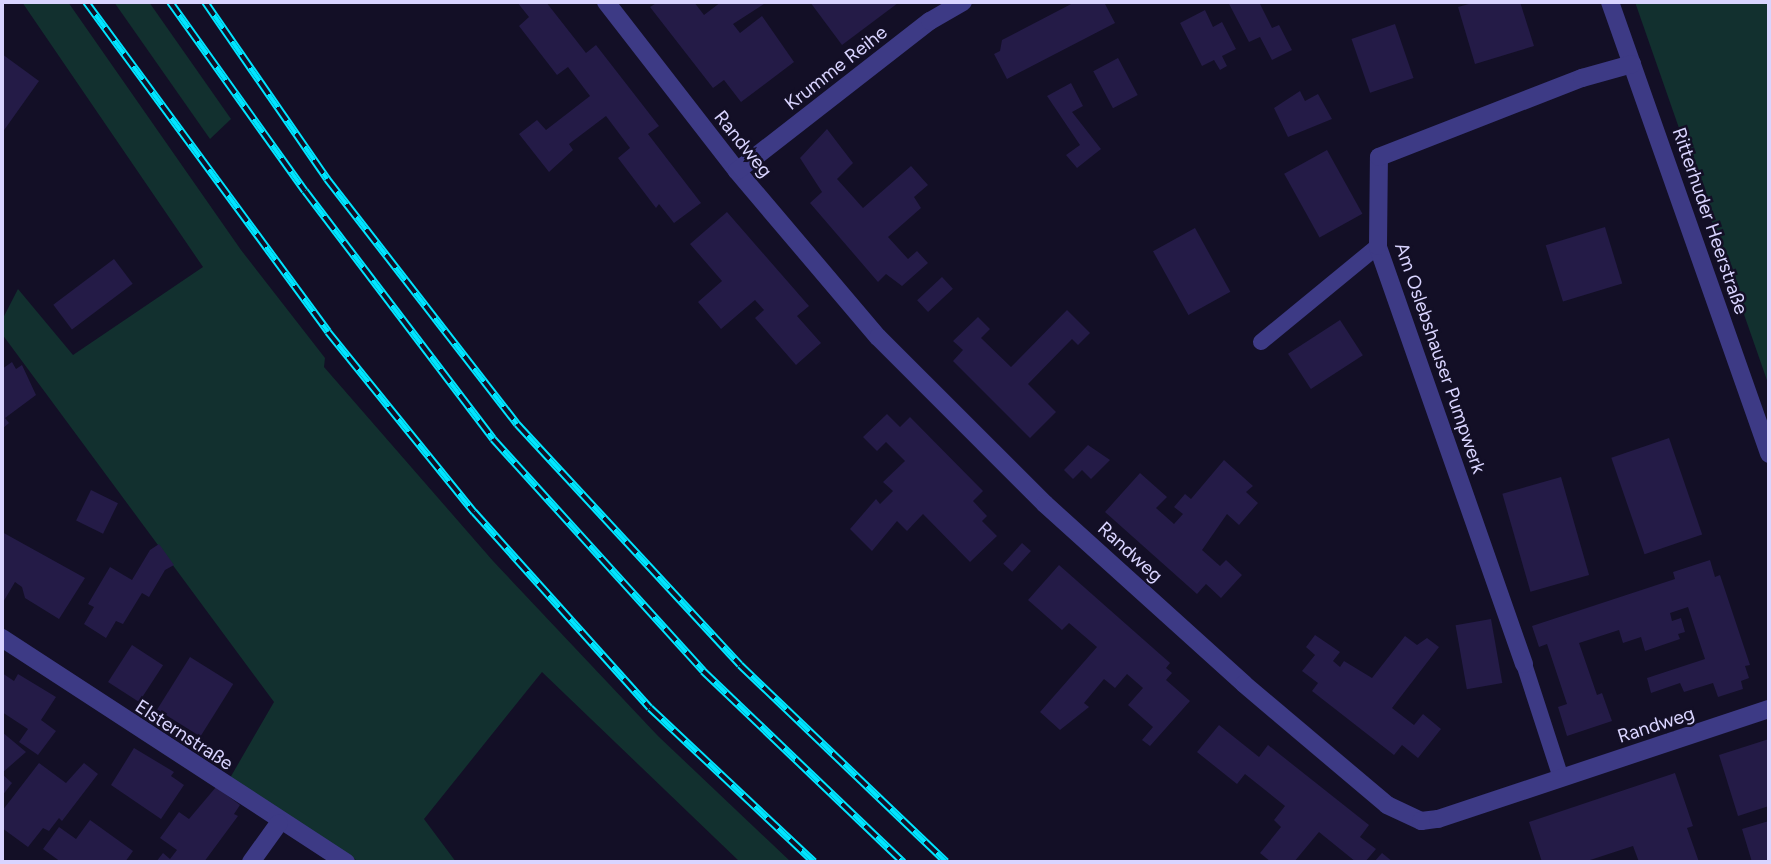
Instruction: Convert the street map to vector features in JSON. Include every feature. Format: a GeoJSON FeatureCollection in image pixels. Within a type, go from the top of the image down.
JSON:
{"type":"FeatureCollection","features":[{"type":"Feature","properties":{"kind":"street","name":"Randweg"},"geometry":{"type":"LineString","coordinates":[[606,2],[737,171],[878,337],[1045,504],[1244,684],[1387,805],[1421,821],[1438,819],[1769,709]]}},
{"type":"Feature","properties":{"kind":"street","name":"Krumme Reihe"},"geometry":{"type":"LineString","coordinates":[[737,171],[930,21],[963,2]]}},
{"type":"Feature","properties":{"kind":"street","name":"Ritterhuder Heerstraße"},"geometry":{"type":"LineString","coordinates":[[1610,2],[1769,454]]}},
{"type":"Feature","properties":{"kind":"street","name":"Am Oslebshauser Pumpwerk"},"geometry":{"type":"LineString","coordinates":[[1524,664],[1378,246],[1379,157],[1582,78],[1632,64]]}},
{"type":"Feature","properties":{"kind":"street","name":"Elsternstraße"},"geometry":{"type":"LineString","coordinates":[[2,638],[279,823],[346,862]]}},
{"type":"Feature","properties":{"kind":"street"},"geometry":{"type":"LineString","coordinates":[[251,862],[279,823]]}},
{"type":"Feature","properties":{"kind":"lane"},"geometry":{"type":"LineString","coordinates":[[1261,342],[1378,246]]}},
{"type":"Feature","properties":{"kind":"lane"},"geometry":{"type":"LineString","coordinates":[[1524,664],[1561,778]]}},
{"type":"Feature","properties":{"kind":"green space"},"geometry":{"type":"Polygon","coordinates":[[[22,2],[68,2],[241,250],[325,358],[324,367],[493,561],[658,736],[791,862],[740,862],[542,672],[424,819],[456,862],[359,862],[230,778],[274,702],[2,334],[2,320],[18,289],[73,355],[203,267],[22,2]]]}},
{"type":"Feature","properties":{"kind":"green space"},"geometry":{"type":"Polygon","coordinates":[[[114,2],[149,2],[231,119],[210,139],[114,2]]]}},
{"type":"Feature","properties":{"kind":"green space"},"geometry":{"type":"Polygon","coordinates":[[[1635,2],[1769,2],[1769,386],[1635,2]]]}},
{"type":"Feature","properties":{"kind":"building"},"geometry":{"type":"Polygon","coordinates":[[[517,2],[546,2],[586,53],[596,45],[659,126],[648,134],[701,203],[674,223],[659,204],[656,208],[618,158],[630,148],[606,116],[569,144],[573,150],[549,172],[519,134],[537,120],[546,130],[590,96],[568,67],[557,75],[519,26],[529,17],[517,2]]]}},
{"type":"Feature","properties":{"kind":"building"},"geometry":{"type":"Polygon","coordinates":[[[658,2],[694,2],[704,15],[721,2],[767,2],[733,24],[740,33],[762,16],[794,62],[741,102],[724,80],[713,88],[650,7],[658,2]]]}},
{"type":"Feature","properties":{"kind":"building"},"geometry":{"type":"Polygon","coordinates":[[[810,2],[897,2],[898,3],[842,45],[810,2]]]}},
{"type":"Feature","properties":{"kind":"building"},"geometry":{"type":"Polygon","coordinates":[[[1075,2],[1104,2],[1115,23],[1007,79],[994,54],[1000,51],[1002,40],[1075,2]]]}},
{"type":"Feature","properties":{"kind":"building"},"geometry":{"type":"Polygon","coordinates":[[[1228,2],[1259,2],[1272,28],[1279,25],[1292,50],[1272,60],[1260,37],[1249,42],[1228,2]]]}},
{"type":"Feature","properties":{"kind":"building"},"geometry":{"type":"Polygon","coordinates":[[[1476,2],[1520,2],[1534,46],[1475,64],[1458,7],[1476,2]]]}},
{"type":"Feature","properties":{"kind":"building"},"geometry":{"type":"Polygon","coordinates":[[[1205,10],[1213,27],[1222,22],[1236,49],[1222,56],[1227,66],[1220,70],[1214,60],[1202,66],[1180,23],[1205,10]]]}},
{"type":"Feature","properties":{"kind":"building"},"geometry":{"type":"Polygon","coordinates":[[[1395,24],[1414,78],[1370,93],[1352,39],[1395,24]]]}},
{"type":"Feature","properties":{"kind":"building"},"geometry":{"type":"Polygon","coordinates":[[[2,54],[39,81],[2,133],[2,54]]]}},
{"type":"Feature","properties":{"kind":"building"},"geometry":{"type":"Polygon","coordinates":[[[1118,58],[1138,95],[1113,108],[1093,71],[1118,58]]]}},
{"type":"Feature","properties":{"kind":"building"},"geometry":{"type":"Polygon","coordinates":[[[1071,83],[1083,106],[1072,112],[1101,149],[1077,168],[1066,155],[1080,145],[1047,96],[1071,83]]]}},
{"type":"Feature","properties":{"kind":"building"},"geometry":{"type":"Polygon","coordinates":[[[1300,91],[1305,101],[1318,94],[1332,119],[1288,137],[1274,108],[1300,91]]]}},
{"type":"Feature","properties":{"kind":"building"},"geometry":{"type":"Polygon","coordinates":[[[827,129],[853,163],[837,179],[863,208],[911,166],[928,185],[914,197],[921,208],[888,237],[908,259],[917,251],[928,263],[902,286],[886,274],[878,282],[810,203],[822,192],[800,158],[827,129]]]}},
{"type":"Feature","properties":{"kind":"building"},"geometry":{"type":"Polygon","coordinates":[[[1327,150],[1362,214],[1320,238],[1284,174],[1327,150]]]}},
{"type":"Feature","properties":{"kind":"building"},"geometry":{"type":"Polygon","coordinates":[[[727,212],[809,306],[797,316],[821,343],[796,365],[755,318],[764,310],[755,300],[721,329],[698,302],[722,281],[690,244],[727,212]]]}},
{"type":"Feature","properties":{"kind":"building"},"geometry":{"type":"Polygon","coordinates":[[[1605,227],[1622,283],[1563,302],[1546,245],[1605,227]]]}},
{"type":"Feature","properties":{"kind":"building"},"geometry":{"type":"Polygon","coordinates":[[[1195,228],[1230,292],[1188,315],[1153,251],[1195,228]]]}},
{"type":"Feature","properties":{"kind":"building"},"geometry":{"type":"Polygon","coordinates":[[[114,259],[133,284],[72,329],[53,305],[114,259]]]}},
{"type":"Feature","properties":{"kind":"building"},"geometry":{"type":"Polygon","coordinates":[[[942,277],[953,289],[928,312],[917,300],[942,277]]]}},
{"type":"Feature","properties":{"kind":"building"},"geometry":{"type":"Polygon","coordinates":[[[1067,310],[1090,333],[1078,345],[1072,339],[1028,384],[1056,412],[1030,438],[953,361],[963,350],[953,341],[978,317],[990,329],[981,338],[1011,367],[1067,310]]]}},
{"type":"Feature","properties":{"kind":"building"},"geometry":{"type":"Polygon","coordinates":[[[1340,320],[1363,355],[1311,389],[1288,354],[1340,320]]]}},
{"type":"Feature","properties":{"kind":"building"},"geometry":{"type":"Polygon","coordinates":[[[12,362],[16,369],[22,365],[36,395],[5,418],[9,423],[2,429],[2,369],[12,362]]]}},
{"type":"Feature","properties":{"kind":"building"},"geometry":{"type":"Polygon","coordinates":[[[887,414],[900,427],[910,417],[983,491],[973,501],[987,516],[982,521],[997,536],[970,562],[923,514],[907,531],[897,521],[872,551],[850,529],[876,499],[880,504],[893,491],[883,482],[905,461],[886,442],[877,451],[863,437],[887,414]]]}},
{"type":"Feature","properties":{"kind":"building"},"geometry":{"type":"Polygon","coordinates":[[[1669,438],[1702,534],[1645,554],[1611,458],[1669,438]]]}},
{"type":"Feature","properties":{"kind":"building"},"geometry":{"type":"Polygon","coordinates":[[[1088,445],[1110,460],[1091,479],[1082,470],[1073,479],[1064,470],[1088,445]]]}},
{"type":"Feature","properties":{"kind":"building"},"geometry":{"type":"Polygon","coordinates":[[[1224,460],[1253,486],[1246,492],[1258,503],[1239,525],[1227,514],[1202,550],[1220,566],[1226,560],[1242,575],[1221,598],[1206,584],[1197,594],[1105,512],[1140,473],[1167,497],[1156,508],[1174,524],[1183,514],[1174,507],[1185,494],[1191,499],[1224,460]]]}},
{"type":"Feature","properties":{"kind":"building"},"geometry":{"type":"Polygon","coordinates":[[[1561,477],[1589,575],[1530,592],[1502,494],[1561,477]]]}},
{"type":"Feature","properties":{"kind":"building"},"geometry":{"type":"Polygon","coordinates":[[[91,490],[118,503],[103,534],[76,521],[91,490]]]}},
{"type":"Feature","properties":{"kind":"building"},"geometry":{"type":"Polygon","coordinates":[[[2,532],[85,578],[59,619],[25,598],[22,587],[15,582],[2,604],[2,532]]]}},
{"type":"Feature","properties":{"kind":"building"},"geometry":{"type":"Polygon","coordinates":[[[1022,543],[1031,551],[1012,572],[1003,564],[1022,543]]]}},
{"type":"Feature","properties":{"kind":"building"},"geometry":{"type":"Polygon","coordinates":[[[159,544],[174,565],[165,570],[149,597],[142,593],[123,624],[116,621],[106,638],[84,624],[94,607],[88,604],[110,567],[132,580],[150,550],[159,544]]]}},
{"type":"Feature","properties":{"kind":"building"},"geometry":{"type":"Polygon","coordinates":[[[1710,560],[1715,577],[1720,575],[1750,665],[1745,666],[1749,678],[1741,681],[1743,689],[1718,697],[1713,683],[1684,692],[1680,683],[1651,693],[1647,678],[1705,659],[1688,607],[1670,613],[1672,621],[1681,618],[1685,632],[1678,634],[1680,639],[1645,651],[1641,637],[1623,643],[1619,630],[1579,643],[1597,695],[1602,693],[1612,721],[1567,736],[1558,707],[1567,704],[1547,644],[1539,647],[1532,626],[1675,579],[1673,572],[1710,560]]]}},
{"type":"Feature","properties":{"kind":"building"},"geometry":{"type":"Polygon","coordinates":[[[1059,565],[1170,663],[1166,668],[1172,673],[1166,680],[1190,701],[1150,746],[1142,740],[1153,727],[1128,705],[1143,688],[1127,674],[1115,688],[1104,679],[1084,703],[1089,707],[1060,730],[1040,712],[1097,647],[1069,623],[1062,630],[1028,600],[1059,565]]]}},
{"type":"Feature","properties":{"kind":"building"},"geometry":{"type":"Polygon","coordinates":[[[1491,619],[1502,683],[1467,689],[1456,625],[1491,619]]]}},
{"type":"Feature","properties":{"kind":"building"},"geometry":{"type":"Polygon","coordinates":[[[1315,635],[1340,652],[1333,661],[1340,667],[1344,661],[1372,678],[1405,636],[1417,645],[1427,638],[1439,647],[1392,708],[1414,725],[1423,714],[1441,729],[1418,758],[1402,745],[1394,755],[1312,691],[1318,683],[1302,671],[1315,655],[1306,647],[1315,635]]]}},
{"type":"Feature","properties":{"kind":"building"},"geometry":{"type":"Polygon","coordinates":[[[132,645],[163,665],[139,702],[108,682],[132,645]]]}},
{"type":"Feature","properties":{"kind":"building"},"geometry":{"type":"Polygon","coordinates":[[[190,657],[233,684],[200,737],[157,710],[190,657]]]}},
{"type":"Feature","properties":{"kind":"building"},"geometry":{"type":"Polygon","coordinates":[[[2,673],[14,681],[18,674],[56,697],[41,720],[56,731],[38,755],[19,742],[28,729],[2,712],[2,673]]]}},
{"type":"Feature","properties":{"kind":"building"},"geometry":{"type":"Polygon","coordinates":[[[1219,725],[1259,757],[1268,745],[1369,825],[1360,837],[1376,849],[1365,862],[1356,862],[1319,832],[1294,862],[1271,862],[1260,853],[1281,827],[1274,820],[1285,806],[1245,774],[1237,784],[1197,752],[1219,725]]]}},
{"type":"Feature","properties":{"kind":"building"},"geometry":{"type":"Polygon","coordinates":[[[2,732],[26,752],[2,773],[2,732]]]}},
{"type":"Feature","properties":{"kind":"building"},"geometry":{"type":"Polygon","coordinates":[[[1769,739],[1769,806],[1738,816],[1719,755],[1769,739]]]}},
{"type":"Feature","properties":{"kind":"building"},"geometry":{"type":"Polygon","coordinates":[[[134,748],[174,772],[171,776],[184,785],[161,819],[111,785],[134,748]]]}},
{"type":"Feature","properties":{"kind":"building"},"geometry":{"type":"Polygon","coordinates":[[[39,763],[66,783],[84,763],[98,774],[62,821],[59,818],[49,831],[43,828],[28,847],[2,828],[2,811],[39,763]]]}},
{"type":"Feature","properties":{"kind":"building"},"geometry":{"type":"Polygon","coordinates":[[[1675,773],[1693,826],[1687,828],[1699,862],[1639,862],[1633,846],[1584,862],[1542,862],[1529,822],[1675,773]]]}},
{"type":"Feature","properties":{"kind":"building"},"geometry":{"type":"Polygon","coordinates":[[[2,774],[12,783],[2,796],[2,774]]]}},
{"type":"Feature","properties":{"kind":"building"},"geometry":{"type":"Polygon","coordinates":[[[216,787],[240,805],[234,814],[238,816],[204,862],[156,862],[163,853],[170,859],[177,850],[160,838],[179,812],[189,819],[216,787]]]}},
{"type":"Feature","properties":{"kind":"building"},"geometry":{"type":"Polygon","coordinates":[[[90,820],[133,851],[125,862],[61,862],[43,849],[59,827],[76,839],[90,820]]]}},
{"type":"Feature","properties":{"kind":"building"},"geometry":{"type":"Polygon","coordinates":[[[1769,821],[1769,862],[1752,862],[1742,829],[1769,821]]]}},
{"type":"Feature","properties":{"kind":"building"},"geometry":{"type":"Polygon","coordinates":[[[1382,853],[1393,862],[1374,862],[1382,853]]]}},
{"type":"Feature","properties":{"kind":"railway"},"geometry":{"type":"LineString","coordinates":[[86,2],[328,332],[474,512],[650,708],[814,862]]}},
{"type":"Feature","properties":{"kind":"railway"},"geometry":{"type":"LineString","coordinates":[[170,2],[305,191],[493,439],[703,671],[903,862]]}},
{"type":"Feature","properties":{"kind":"railway"},"geometry":{"type":"LineString","coordinates":[[205,2],[327,179],[517,424],[740,665],[946,862]]}}]}
